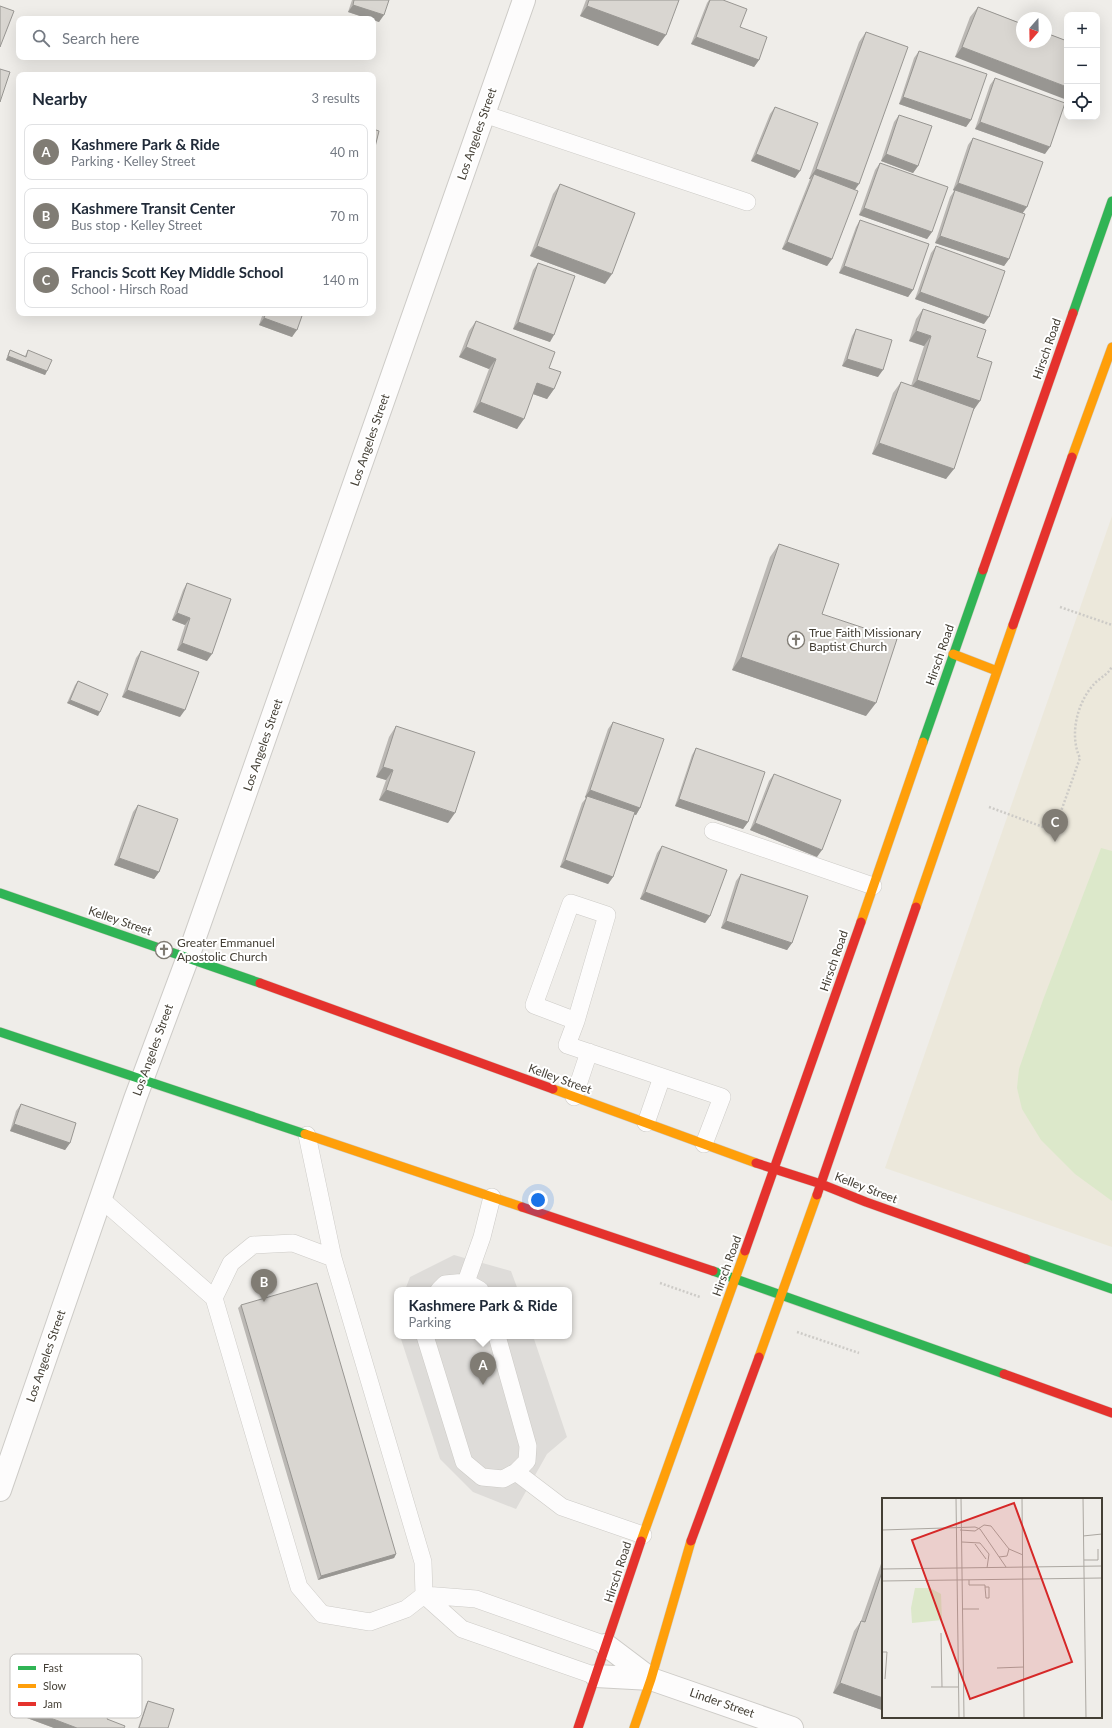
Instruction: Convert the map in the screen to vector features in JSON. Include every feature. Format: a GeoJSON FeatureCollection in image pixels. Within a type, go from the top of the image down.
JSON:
{"type":"FeatureCollection","features":[{"type":"Feature","properties":{"kind":"main road","name":"Hirsch Road"},"geometry":{"type":"LineString","coordinates":[[578,1728],[643,1535],[775,1170],[953,654],[1112,201]]}},
{"type":"Feature","properties":{"kind":"main road"},"geometry":{"type":"LineString","coordinates":[[634,1728],[651,1679],[695,1526],[782,1294],[821,1184],[1032,568],[1112,347]]}},
{"type":"Feature","properties":{"kind":"main road"},"geometry":{"type":"LineString","coordinates":[[953,654],[997,671]]}},
{"type":"Feature","properties":{"kind":"main road","name":"Kelley Street"},"geometry":{"type":"LineString","coordinates":[[0,893],[188,957],[775,1170],[821,1184],[866,1202],[1112,1289]]}},
{"type":"Feature","properties":{"kind":"main road"},"geometry":{"type":"LineString","coordinates":[[0,1032],[782,1294],[1112,1413]]}},
{"type":"Feature","properties":{"kind":"street","name":"Los Angeles Street"},"geometry":{"type":"LineString","coordinates":[[0,1490],[142,1080],[188,957],[524,0]]}},
{"type":"Feature","properties":{"kind":"street","name":"Linder Street"},"geometry":{"type":"LineString","coordinates":[[606,1645],[651,1679]]}},
{"type":"Feature","properties":{"kind":"street","name":"Linder Street"},"geometry":{"type":"LineString","coordinates":[[596,1676],[651,1679],[792,1728]]}},
{"type":"Feature","properties":{"kind":"lane"},"geometry":{"type":"LineString","coordinates":[[484,114],[747,202]]}},
{"type":"Feature","properties":{"kind":"lane"},"geometry":{"type":"LineString","coordinates":[[713,831],[873,886]]}},
{"type":"Feature","properties":{"kind":"lane"},"geometry":{"type":"LineString","coordinates":[[576,1021],[534,1005],[571,903],[608,915],[576,1021],[567,1044],[722,1097],[704,1144]]}},
{"type":"Feature","properties":{"kind":"lane"},"geometry":{"type":"LineString","coordinates":[[574,1097],[589,1052]]}},
{"type":"Feature","properties":{"kind":"lane"},"geometry":{"type":"LineString","coordinates":[[646,1123],[662,1077]]}},
{"type":"Feature","properties":{"kind":"lane"},"geometry":{"type":"LineString","coordinates":[[307,1136],[333,1258],[423,1562],[424,1595],[462,1629],[596,1676]]}},
{"type":"Feature","properties":{"kind":"lane"},"geometry":{"type":"LineString","coordinates":[[442,1287],[445,1284],[473,1286],[482,1237],[492,1197]]}},
{"type":"Feature","properties":{"kind":"lane"},"geometry":{"type":"LineString","coordinates":[[101,1199],[214,1298],[299,1587],[322,1614],[370,1622],[406,1610],[424,1595],[476,1599],[606,1645]]}},
{"type":"Feature","properties":{"kind":"lane"},"geometry":{"type":"LineString","coordinates":[[214,1298],[231,1263],[253,1245],[293,1243],[333,1258]]}},
{"type":"Feature","properties":{"kind":"lane"},"geometry":{"type":"LineString","coordinates":[[426,1339],[464,1462],[482,1477],[503,1479],[516,1472],[527,1461],[528,1446],[498,1339]]}},
{"type":"Feature","properties":{"kind":"lane"},"geometry":{"type":"LineString","coordinates":[[516,1472],[562,1507],[643,1535]]}},
{"type":"Feature","properties":{"kind":"path"},"geometry":{"type":"LineString","coordinates":[[1060,608],[1112,625]]}},
{"type":"Feature","properties":{"kind":"path"},"geometry":{"type":"LineString","coordinates":[[989,807],[1054,831],[1080,758],[1077,752],[1075,739],[1076,721],[1092,687],[1110,672],[1112,666]]}},
{"type":"Feature","properties":{"kind":"shaded area"},"geometry":{"type":"Polygon","coordinates":[[[1112,516],[1112,1247],[885,1168],[1112,516]]]}},
{"type":"Feature","properties":{"kind":"shaded area"},"geometry":{"type":"Polygon","coordinates":[[[454,1255],[511,1271],[517,1287],[406,1287],[410,1277],[454,1255]]]}},
{"type":"Feature","properties":{"kind":"shaded area"},"geometry":{"type":"Polygon","coordinates":[[[401,1339],[534,1339],[567,1437],[547,1454],[516,1509],[473,1492],[440,1459],[401,1339]]]}},
{"type":"Feature","properties":{"kind":"green space"},"geometry":{"type":"Polygon","coordinates":[[[1101,848],[1112,851],[1112,1201],[1075,1174],[1041,1140],[1022,1109],[1017,1088],[1019,1069],[1043,1000],[1101,848]]]}},
{"type":"Feature","properties":{"kind":"building"},"geometry":{"type":"Polygon","coordinates":[[[354,0],[389,0],[384,15],[353,5],[354,0]]]}},
{"type":"Feature","properties":{"kind":"building"},"geometry":{"type":"Polygon","coordinates":[[[589,0],[679,0],[666,35],[587,6],[589,0]]]}},
{"type":"Feature","properties":{"kind":"building"},"geometry":{"type":"Polygon","coordinates":[[[710,0],[723,0],[747,9],[740,27],[767,37],[759,60],[696,37],[710,0]]]}},
{"type":"Feature","properties":{"kind":"building"},"geometry":{"type":"Polygon","coordinates":[[[0,6],[14,11],[0,47],[0,6]]]}},
{"type":"Feature","properties":{"kind":"building"},"geometry":{"type":"Polygon","coordinates":[[[978,7],[1016,22],[1016,48],[1052,48],[1052,35],[1064,40],[1064,86],[962,47],[978,7]]]}},
{"type":"Feature","properties":{"kind":"building"},"geometry":{"type":"Polygon","coordinates":[[[866,32],[908,47],[859,184],[816,169],[866,32]]]}},
{"type":"Feature","properties":{"kind":"building"},"geometry":{"type":"Polygon","coordinates":[[[919,51],[987,74],[971,120],[903,97],[919,51]]]}},
{"type":"Feature","properties":{"kind":"building"},"geometry":{"type":"Polygon","coordinates":[[[0,69],[10,72],[0,102],[0,69]]]}},
{"type":"Feature","properties":{"kind":"building"},"geometry":{"type":"Polygon","coordinates":[[[995,78],[1064,103],[1050,147],[980,122],[995,78]]]}},
{"type":"Feature","properties":{"kind":"building"},"geometry":{"type":"Polygon","coordinates":[[[775,107],[818,123],[800,171],[756,154],[775,107]]]}},
{"type":"Feature","properties":{"kind":"building"},"geometry":{"type":"Polygon","coordinates":[[[899,115],[932,126],[918,166],[886,154],[899,115]]]}},
{"type":"Feature","properties":{"kind":"building"},"geometry":{"type":"Polygon","coordinates":[[[376,130],[379,131],[376,143],[376,130]]]}},
{"type":"Feature","properties":{"kind":"building"},"geometry":{"type":"Polygon","coordinates":[[[973,138],[1043,162],[1027,207],[958,183],[973,138]]]}},
{"type":"Feature","properties":{"kind":"building"},"geometry":{"type":"Polygon","coordinates":[[[880,163],[948,187],[932,232],[864,208],[880,163]]]}},
{"type":"Feature","properties":{"kind":"building"},"geometry":{"type":"Polygon","coordinates":[[[814,174],[858,191],[832,259],[787,242],[814,174]]]}},
{"type":"Feature","properties":{"kind":"building"},"geometry":{"type":"Polygon","coordinates":[[[560,184],[635,213],[612,274],[537,246],[560,184]]]}},
{"type":"Feature","properties":{"kind":"building"},"geometry":{"type":"Polygon","coordinates":[[[955,190],[1025,214],[1009,259],[940,236],[955,190]]]}},
{"type":"Feature","properties":{"kind":"building"},"geometry":{"type":"Polygon","coordinates":[[[860,220],[929,244],[913,290],[844,266],[860,220]]]}},
{"type":"Feature","properties":{"kind":"building"},"geometry":{"type":"Polygon","coordinates":[[[936,246],[1005,271],[989,317],[920,292],[936,246]]]}},
{"type":"Feature","properties":{"kind":"building"},"geometry":{"type":"Polygon","coordinates":[[[538,263],[575,276],[554,335],[518,322],[538,263]]]}},
{"type":"Feature","properties":{"kind":"building"},"geometry":{"type":"Polygon","coordinates":[[[923,309],[986,330],[977,357],[992,362],[980,401],[917,380],[931,336],[916,331],[923,309]]]}},
{"type":"Feature","properties":{"kind":"building"},"geometry":{"type":"Polygon","coordinates":[[[265,316],[302,316],[297,330],[264,318],[265,316]]]}},
{"type":"Feature","properties":{"kind":"building"},"geometry":{"type":"Polygon","coordinates":[[[476,321],[555,352],[549,368],[561,372],[554,389],[537,383],[524,419],[480,402],[496,359],[466,347],[476,321]]]}},
{"type":"Feature","properties":{"kind":"building"},"geometry":{"type":"Polygon","coordinates":[[[856,329],[892,340],[883,370],[847,359],[856,329]]]}},
{"type":"Feature","properties":{"kind":"building"},"geometry":{"type":"Polygon","coordinates":[[[10,350],[26,357],[28,350],[52,360],[47,371],[8,356],[10,350]]]}},
{"type":"Feature","properties":{"kind":"building"},"geometry":{"type":"Polygon","coordinates":[[[901,382],[974,408],[954,469],[879,443],[901,382]]]}},
{"type":"Feature","properties":{"kind":"building","name":"True Faith Missionary Baptist Church"},"geometry":{"type":"Polygon","coordinates":[[[779,544],[839,564],[822,614],[897,639],[876,703],[741,657],[779,544]]]}},
{"type":"Feature","properties":{"kind":"building"},"geometry":{"type":"Polygon","coordinates":[[[187,583],[231,599],[212,654],[182,643],[190,618],[177,613],[187,583]]]}},
{"type":"Feature","properties":{"kind":"building"},"geometry":{"type":"Polygon","coordinates":[[[141,651],[199,672],[185,710],[127,690],[141,651]]]}},
{"type":"Feature","properties":{"kind":"building"},"geometry":{"type":"Polygon","coordinates":[[[78,681],[108,694],[100,712],[70,700],[78,681]]]}},
{"type":"Feature","properties":{"kind":"building"},"geometry":{"type":"Polygon","coordinates":[[[613,722],[664,739],[640,808],[590,790],[613,722]]]}},
{"type":"Feature","properties":{"kind":"building"},"geometry":{"type":"Polygon","coordinates":[[[396,726],[475,752],[455,813],[386,790],[393,770],[383,767],[396,726]]]}},
{"type":"Feature","properties":{"kind":"building"},"geometry":{"type":"Polygon","coordinates":[[[696,748],[765,772],[748,822],[679,799],[696,748]]]}},
{"type":"Feature","properties":{"kind":"building"},"geometry":{"type":"Polygon","coordinates":[[[774,774],[841,800],[822,850],[755,823],[774,774]]]}},
{"type":"Feature","properties":{"kind":"building"},"geometry":{"type":"Polygon","coordinates":[[[587,796],[635,812],[613,877],[565,860],[587,796]]]}},
{"type":"Feature","properties":{"kind":"building"},"geometry":{"type":"Polygon","coordinates":[[[138,805],[178,819],[159,872],[119,858],[138,805]]]}},
{"type":"Feature","properties":{"kind":"building"},"geometry":{"type":"Polygon","coordinates":[[[662,846],[727,870],[710,916],[645,892],[662,846]]]}},
{"type":"Feature","properties":{"kind":"building"},"geometry":{"type":"Polygon","coordinates":[[[741,874],[808,896],[792,943],[726,921],[741,874]]]}},
{"type":"Feature","properties":{"kind":"building"},"geometry":{"type":"Polygon","coordinates":[[[21,1104],[76,1123],[70,1143],[14,1124],[21,1104]]]}},
{"type":"Feature","properties":{"kind":"building"},"geometry":{"type":"Polygon","coordinates":[[[317,1283],[396,1554],[321,1576],[241,1305],[317,1283]]]}},
{"type":"Feature","properties":{"kind":"building"},"geometry":{"type":"Polygon","coordinates":[[[882,1572],[882,1698],[840,1683],[861,1621],[865,1622],[882,1572]]]}},
{"type":"Feature","properties":{"kind":"building"},"geometry":{"type":"Polygon","coordinates":[[[148,1701],[174,1709],[168,1728],[139,1728],[148,1701]]]}},
{"type":"Feature","properties":{"kind":"building"},"geometry":{"type":"Polygon","coordinates":[[[51,1718],[107,1718],[125,1726],[124,1728],[77,1728],[51,1718]]]}},
{"type":"Feature","properties":{"kind":"traffic: fast"},"geometry":{"type":"LineString","coordinates":[[1073,313],[1112,201]]}},
{"type":"Feature","properties":{"kind":"traffic: fast"},"geometry":{"type":"LineString","coordinates":[[923,742],[983,570]]}},
{"type":"Feature","properties":{"kind":"traffic: fast"},"geometry":{"type":"LineString","coordinates":[[0,893],[260,983]]}},
{"type":"Feature","properties":{"kind":"traffic: fast"},"geometry":{"type":"LineString","coordinates":[[0,1032],[305,1134]]}},
{"type":"Feature","properties":{"kind":"traffic: fast"},"geometry":{"type":"LineString","coordinates":[[1026,1259],[1112,1289]]}},
{"type":"Feature","properties":{"kind":"traffic: fast"},"geometry":{"type":"LineString","coordinates":[[713,1271],[1004,1374]]}},
{"type":"Feature","properties":{"kind":"traffic: slow"},"geometry":{"type":"LineString","coordinates":[[1072,457],[1112,347]]}},
{"type":"Feature","properties":{"kind":"traffic: slow"},"geometry":{"type":"LineString","coordinates":[[916,907],[1013,625]]}},
{"type":"Feature","properties":{"kind":"traffic: slow"},"geometry":{"type":"LineString","coordinates":[[953,654],[997,671]]}},
{"type":"Feature","properties":{"kind":"traffic: slow"},"geometry":{"type":"LineString","coordinates":[[861,922],[923,742]]}},
{"type":"Feature","properties":{"kind":"traffic: slow"},"geometry":{"type":"LineString","coordinates":[[553,1089],[756,1163]]}},
{"type":"Feature","properties":{"kind":"traffic: slow"},"geometry":{"type":"LineString","coordinates":[[305,1134],[522,1207]]}},
{"type":"Feature","properties":{"kind":"traffic: slow"},"geometry":{"type":"LineString","coordinates":[[759,1357],[817,1195]]}},
{"type":"Feature","properties":{"kind":"traffic: slow"},"geometry":{"type":"LineString","coordinates":[[641,1541],[745,1251]]}},
{"type":"Feature","properties":{"kind":"traffic: slow"},"geometry":{"type":"LineString","coordinates":[[634,1728],[651,1679],[691,1541]]}},
{"type":"Feature","properties":{"kind":"traffic: jam"},"geometry":{"type":"LineString","coordinates":[[983,570],[1073,313]]}},
{"type":"Feature","properties":{"kind":"traffic: jam"},"geometry":{"type":"LineString","coordinates":[[1013,625],[1072,457]]}},
{"type":"Feature","properties":{"kind":"traffic: jam"},"geometry":{"type":"LineString","coordinates":[[817,1195],[916,907]]}},
{"type":"Feature","properties":{"kind":"traffic: jam"},"geometry":{"type":"LineString","coordinates":[[745,1251],[861,922]]}},
{"type":"Feature","properties":{"kind":"traffic: jam"},"geometry":{"type":"LineString","coordinates":[[260,983],[553,1089]]}},
{"type":"Feature","properties":{"kind":"traffic: jam"},"geometry":{"type":"LineString","coordinates":[[756,1163],[821,1184],[866,1202],[1026,1259]]}},
{"type":"Feature","properties":{"kind":"traffic: jam"},"geometry":{"type":"LineString","coordinates":[[522,1207],[713,1271]]}},
{"type":"Feature","properties":{"kind":"traffic: jam"},"geometry":{"type":"LineString","coordinates":[[691,1541],[759,1357]]}},
{"type":"Feature","properties":{"kind":"traffic: jam"},"geometry":{"type":"LineString","coordinates":[[1004,1374],[1112,1413]]}},
{"type":"Feature","properties":{"kind":"traffic: jam"},"geometry":{"type":"LineString","coordinates":[[578,1728],[641,1541]]}},
{"type":"Feature","properties":{"kind":"place","name":"True Faith Missionary Baptist Church"},"geometry":{"type":"Point","coordinates":[796,640]}},
{"type":"Feature","properties":{"kind":"place","name":"Francis Scott Key Middle School"},"geometry":{"type":"Point","coordinates":[1055,842]}},
{"type":"Feature","properties":{"kind":"place","name":"Greater Emmanuel Apostolic Church"},"geometry":{"type":"Point","coordinates":[164,950]}},
{"type":"Feature","properties":{"kind":"place","name":"Kashmere Transit Center"},"geometry":{"type":"Point","coordinates":[264,1302]}},
{"type":"Feature","properties":{"kind":"place","name":"Kashmere Park & Ride"},"geometry":{"type":"Point","coordinates":[483,1385]}}]}
